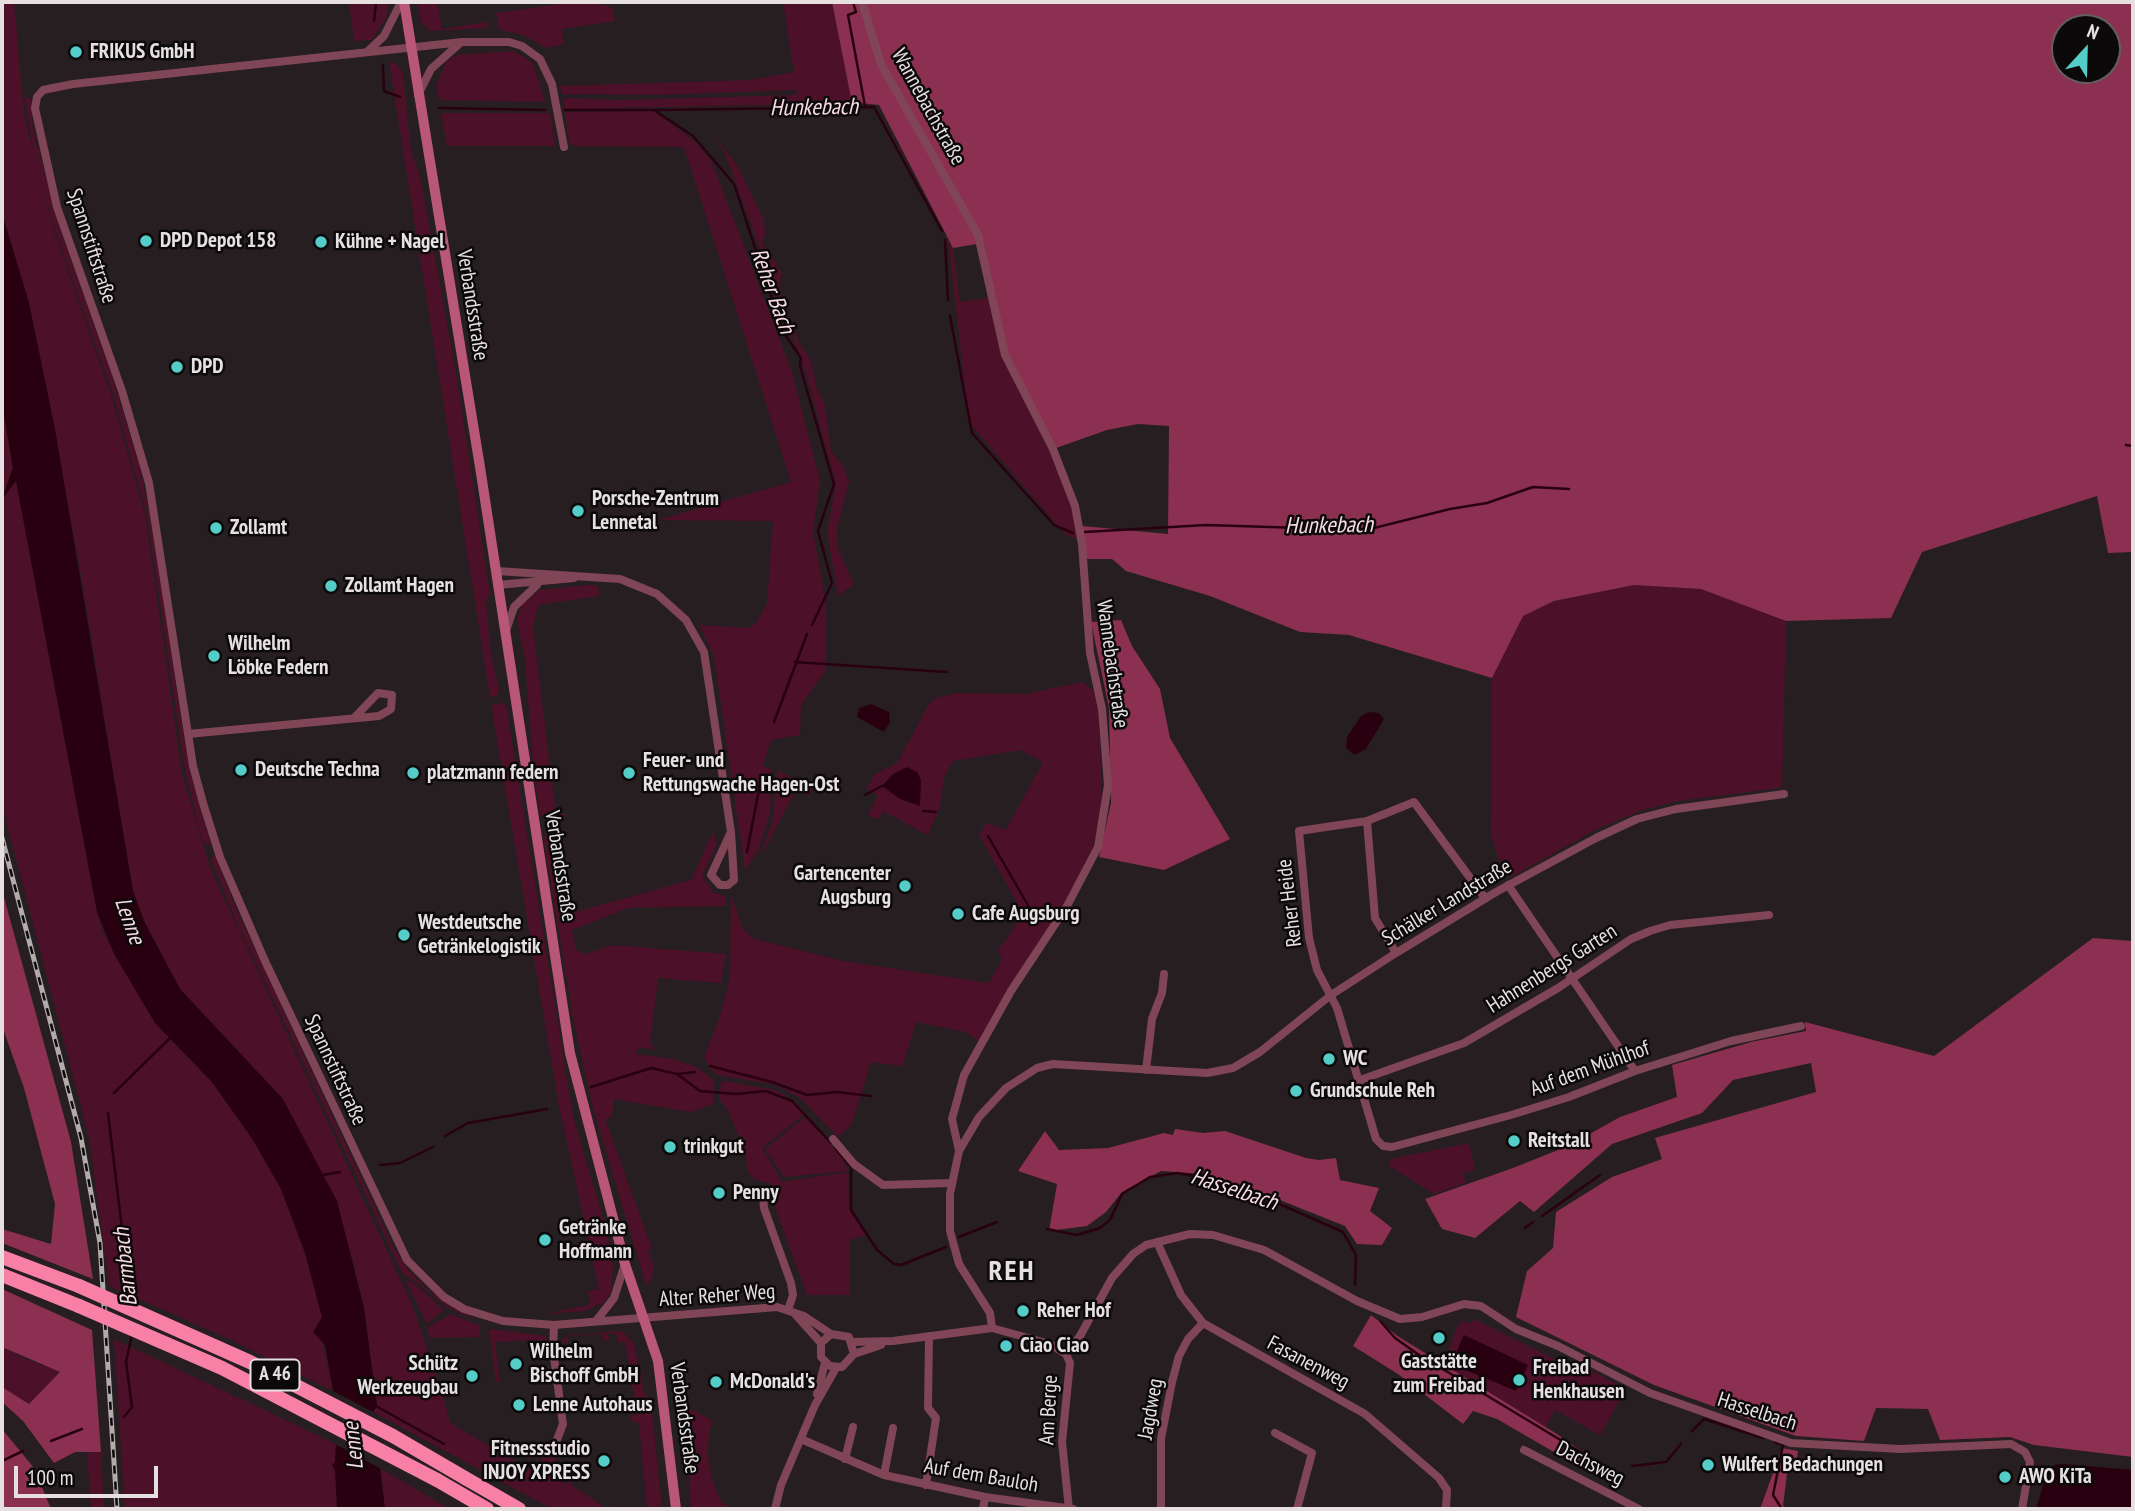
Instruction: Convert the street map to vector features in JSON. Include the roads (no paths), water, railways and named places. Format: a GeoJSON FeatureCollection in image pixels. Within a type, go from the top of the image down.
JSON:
{"type":"FeatureCollection","features":[{"type":"Feature","properties":{"kind":"highway","name":"A 46"},"geometry":{"type":"LineString","coordinates":[[2,1257],[79,1286],[250,1362],[393,1436],[519,1509]]}},
{"type":"Feature","properties":{"kind":"highway","name":"A 46"},"geometry":{"type":"LineString","coordinates":[[2,1275],[222,1368],[438,1480],[467,1505],[487,1509]]}},
{"type":"Feature","properties":{"kind":"main road","name":"Verbandsstraße"},"geometry":{"type":"LineString","coordinates":[[402,2],[497,571],[570,1053],[625,1264],[663,1384],[676,1509]]}},
{"type":"Feature","properties":{"kind":"street"},"geometry":{"type":"LineString","coordinates":[[368,51],[384,36],[402,2]]}},
{"type":"Feature","properties":{"kind":"street","name":"Wannebachstraße"},"geometry":{"type":"LineString","coordinates":[[862,2],[881,64],[978,235],[1005,355],[1053,449],[1075,506],[1082,544],[1088,643],[1102,709],[1108,785],[1098,847],[1067,905],[1011,991],[964,1075],[952,1119],[959,1151],[951,1183],[949,1210],[953,1241],[959,1264],[990,1313],[992,1328]]}},
{"type":"Feature","properties":{"kind":"street","name":"Spannstiftstraße"},"geometry":{"type":"LineString","coordinates":[[462,42],[73,84],[43,90],[37,97],[37,129],[57,207],[122,391],[149,483],[192,766],[220,857],[271,973],[407,1260],[444,1297],[464,1309],[503,1321],[554,1325],[643,1319]]}},
{"type":"Feature","properties":{"kind":"street"},"geometry":{"type":"LineString","coordinates":[[418,96],[431,69],[462,42],[509,43],[522,46],[540,59],[552,84],[564,147]]}},
{"type":"Feature","properties":{"kind":"street"},"geometry":{"type":"LineString","coordinates":[[497,571],[620,579],[649,590],[672,605],[696,634],[704,652],[710,679],[731,832],[734,880],[728,885],[720,885],[711,875],[731,832]]}},
{"type":"Feature","properties":{"kind":"street"},"geometry":{"type":"LineString","coordinates":[[498,585],[540,584],[583,576]]}},
{"type":"Feature","properties":{"kind":"street"},"geometry":{"type":"LineString","coordinates":[[505,633],[514,607],[525,593],[540,584]]}},
{"type":"Feature","properties":{"kind":"street"},"geometry":{"type":"LineString","coordinates":[[188,734],[354,718],[386,713],[393,702],[392,695],[379,693],[354,718]]}},
{"type":"Feature","properties":{"kind":"street","name":"Schälker Landstraße"},"geometry":{"type":"LineString","coordinates":[[959,1151],[979,1117],[1006,1088],[1037,1068],[1053,1064],[1208,1073],[1233,1069],[1260,1052],[1331,996],[1396,953],[1508,885],[1637,819],[1676,809],[1784,794]]}},
{"type":"Feature","properties":{"kind":"street","name":"Reher Heide"},"geometry":{"type":"LineString","coordinates":[[1331,996],[1317,970],[1309,939],[1299,831],[1367,821],[1414,802],[1485,898]]}},
{"type":"Feature","properties":{"kind":"street"},"geometry":{"type":"LineString","coordinates":[[1367,821],[1375,918],[1396,953]]}},
{"type":"Feature","properties":{"kind":"street"},"geometry":{"type":"LineString","coordinates":[[1508,885],[1635,1070]]}},
{"type":"Feature","properties":{"kind":"street","name":"Hahnenbergs Garten"},"geometry":{"type":"LineString","coordinates":[[1360,1080],[1464,1043],[1572,979],[1631,939],[1650,931],[1670,925],[1769,915]]}},
{"type":"Feature","properties":{"kind":"street"},"geometry":{"type":"LineString","coordinates":[[1146,1070],[1152,1018],[1162,993],[1164,974]]}},
{"type":"Feature","properties":{"kind":"street"},"geometry":{"type":"LineString","coordinates":[[1331,996],[1360,1080]]}},
{"type":"Feature","properties":{"kind":"street","name":"Auf dem Mühlhof"},"geometry":{"type":"LineString","coordinates":[[1360,1080],[1377,1139],[1383,1146],[1392,1147],[1511,1115],[1635,1070],[1731,1041],[1801,1026]]}},
{"type":"Feature","properties":{"kind":"street"},"geometry":{"type":"LineString","coordinates":[[834,1139],[854,1164],[883,1185],[951,1183]]}},
{"type":"Feature","properties":{"kind":"street"},"geometry":{"type":"LineString","coordinates":[[763,1195],[764,1208],[791,1283],[791,1311]]}},
{"type":"Feature","properties":{"kind":"street","name":"Hasselbach"},"geometry":{"type":"LineString","coordinates":[[1066,1354],[1080,1336],[1112,1278],[1133,1254],[1157,1242],[1200,1233],[1247,1244],[1357,1301],[1400,1319],[1422,1317],[1464,1304],[1474,1304],[1516,1329],[1558,1346],[1650,1392],[1791,1443],[1900,1449],[2011,1444],[2025,1452],[2030,1462],[2022,1509]]}},
{"type":"Feature","properties":{"kind":"street","name":"Fasanenweg"},"geometry":{"type":"LineString","coordinates":[[1157,1242],[1181,1295],[1203,1323],[1365,1414],[1439,1478],[1447,1490],[1446,1509]]}},
{"type":"Feature","properties":{"kind":"street"},"geometry":{"type":"LineString","coordinates":[[596,1321],[614,1298],[625,1264]]}},
{"type":"Feature","properties":{"kind":"street","name":"Alter Reher Weg"},"geometry":{"type":"LineString","coordinates":[[643,1319],[675,1313],[756,1307],[791,1311],[831,1334],[843,1334],[852,1342],[893,1341],[992,1328],[1050,1344],[1066,1354]]}},
{"type":"Feature","properties":{"kind":"street","name":"Alter Reher Weg"},"geometry":{"type":"LineString","coordinates":[[791,1311],[821,1343],[820,1350],[825,1363],[815,1405]]}},
{"type":"Feature","properties":{"kind":"street","name":"Jagdweg"},"geometry":{"type":"LineString","coordinates":[[1161,1509],[1161,1439],[1172,1382],[1179,1356],[1188,1339],[1203,1323]]}},
{"type":"Feature","properties":{"kind":"street"},"geometry":{"type":"LineString","coordinates":[[554,1325],[553,1350],[563,1424],[555,1445]]}},
{"type":"Feature","properties":{"kind":"street"},"geometry":{"type":"LineString","coordinates":[[821,1343],[831,1334]]}},
{"type":"Feature","properties":{"kind":"street"},"geometry":{"type":"LineString","coordinates":[[926,1485],[936,1418],[928,1408],[929,1336]]}},
{"type":"Feature","properties":{"kind":"street","name":"Alter Reher Weg"},"geometry":{"type":"LineString","coordinates":[[775,1509],[781,1485],[815,1405],[836,1368],[848,1364],[854,1354],[893,1341]]}},
{"type":"Feature","properties":{"kind":"street"},"geometry":{"type":"LineString","coordinates":[[852,1342],[854,1354]]}},
{"type":"Feature","properties":{"kind":"street","name":"Am Berge"},"geometry":{"type":"LineString","coordinates":[[1066,1354],[1070,1363],[1062,1442],[1070,1509]]}},
{"type":"Feature","properties":{"kind":"street"},"geometry":{"type":"LineString","coordinates":[[825,1363],[836,1368]]}},
{"type":"Feature","properties":{"kind":"street"},"geometry":{"type":"LineString","coordinates":[[845,1459],[853,1427]]}},
{"type":"Feature","properties":{"kind":"street"},"geometry":{"type":"LineString","coordinates":[[884,1475],[893,1428]]}},
{"type":"Feature","properties":{"kind":"street"},"geometry":{"type":"LineString","coordinates":[[1275,1433],[1312,1453],[1297,1509]]}},
{"type":"Feature","properties":{"kind":"street","name":"Auf dem Bauloh"},"geometry":{"type":"LineString","coordinates":[[801,1439],[884,1475],[985,1497],[1070,1509]]}},
{"type":"Feature","properties":{"kind":"street","name":"Dachsweg"},"geometry":{"type":"LineString","coordinates":[[1524,1450],[1639,1509]]}},
{"type":"Feature","properties":{"kind":"street"},"geometry":{"type":"LineString","coordinates":[[983,1509],[985,1497]]}},
{"type":"Feature","properties":{"kind":"water","name":"Lenne"},"geometry":{"type":"Polygon","coordinates":[[[2,213],[29,303],[55,429],[133,891],[145,923],[180,989],[283,1099],[337,1201],[364,1308],[377,1406],[373,1412],[385,1509],[337,1509],[335,1470],[332,1465],[335,1462],[336,1445],[333,1391],[325,1345],[313,1332],[322,1317],[305,1253],[281,1189],[253,1140],[212,1082],[155,1023],[114,954],[97,912],[16,481],[2,499],[13,468],[2,403],[2,213]]]}},
{"type":"Feature","properties":{"kind":"water"},"geometry":{"type":"Polygon","coordinates":[[[871,704],[889,712],[890,722],[884,732],[857,717],[859,708],[871,704]]]}},
{"type":"Feature","properties":{"kind":"water"},"geometry":{"type":"Polygon","coordinates":[[[1369,712],[1379,713],[1384,719],[1366,749],[1355,755],[1346,748],[1347,737],[1361,716],[1369,712]]]}},
{"type":"Feature","properties":{"kind":"water"},"geometry":{"type":"Polygon","coordinates":[[[907,767],[917,772],[921,780],[920,806],[900,799],[882,786],[893,774],[907,767]]]}},
{"type":"Feature","properties":{"kind":"water"},"geometry":{"type":"Polygon","coordinates":[[[1464,1335],[1528,1365],[1516,1391],[1451,1364],[1464,1335]]]}},
{"type":"Feature","properties":{"kind":"water"},"geometry":{"type":"Polygon","coordinates":[[[2054,1465],[2133,1470],[2133,1509],[2036,1509],[2047,1472],[2054,1465]]]}},
{"type":"Feature","properties":{"kind":"waterway","name":"Reher Bach"},"geometry":{"type":"LineString","coordinates":[[374,21],[376,2]]}},
{"type":"Feature","properties":{"kind":"waterway"},"geometry":{"type":"LineString","coordinates":[[853,2],[856,12],[848,15],[865,106]]}},
{"type":"Feature","properties":{"kind":"waterway","name":"Reher Bach"},"geometry":{"type":"LineString","coordinates":[[383,65],[384,91],[400,97]]}},
{"type":"Feature","properties":{"kind":"waterway","name":"Hunkebach"},"geometry":{"type":"LineString","coordinates":[[655,110],[874,107],[942,231]]}},
{"type":"Feature","properties":{"kind":"waterway","name":"Reher Bach"},"geometry":{"type":"LineString","coordinates":[[439,108],[545,110]]}},
{"type":"Feature","properties":{"kind":"waterway","name":"Reher Bach"},"geometry":{"type":"LineString","coordinates":[[565,110],[654,110],[693,136],[734,184],[783,332],[801,358],[800,366],[834,484],[818,531],[832,583],[812,625]]}},
{"type":"Feature","properties":{"kind":"waterway","name":"Hunkebach"},"geometry":{"type":"LineString","coordinates":[[945,240],[948,300]]}},
{"type":"Feature","properties":{"kind":"waterway","name":"Hunkebach"},"geometry":{"type":"LineString","coordinates":[[950,316],[972,433],[1054,525],[1073,533]]}},
{"type":"Feature","properties":{"kind":"waterway","name":"Hunkebach"},"geometry":{"type":"LineString","coordinates":[[2126,445],[2133,446]]}},
{"type":"Feature","properties":{"kind":"waterway","name":"Hunkebach"},"geometry":{"type":"LineString","coordinates":[[1085,532],[1206,525],[1366,530],[1450,509],[1487,503],[1533,487],[1569,489]]}},
{"type":"Feature","properties":{"kind":"waterway","name":"Reher Bach"},"geometry":{"type":"LineString","coordinates":[[774,722],[807,634]]}},
{"type":"Feature","properties":{"kind":"waterway"},"geometry":{"type":"LineString","coordinates":[[795,662],[947,672]]}},
{"type":"Feature","properties":{"kind":"waterway","name":"Reher Bach"},"geometry":{"type":"LineString","coordinates":[[747,852],[760,784]]}},
{"type":"Feature","properties":{"kind":"waterway"},"geometry":{"type":"LineString","coordinates":[[865,795],[882,786]]}},
{"type":"Feature","properties":{"kind":"waterway"},"geometry":{"type":"LineString","coordinates":[[923,811],[936,812]]}},
{"type":"Feature","properties":{"kind":"waterway"},"geometry":{"type":"LineString","coordinates":[[988,836],[1033,914]]}},
{"type":"Feature","properties":{"kind":"waterway","name":"Barmbach"},"geometry":{"type":"LineString","coordinates":[[114,1093],[169,1039]]}},
{"type":"Feature","properties":{"kind":"waterway"},"geometry":{"type":"LineString","coordinates":[[710,1066],[772,1082],[807,1095],[837,1092],[871,1096]]}},
{"type":"Feature","properties":{"kind":"waterway","name":"Hasselbach"},"geometry":{"type":"LineString","coordinates":[[591,1087],[651,1068],[677,1074],[700,1091],[736,1094],[766,1091],[792,1101],[831,1143]]}},
{"type":"Feature","properties":{"kind":"waterway"},"geometry":{"type":"LineString","coordinates":[[677,1074],[695,1072]]}},
{"type":"Feature","properties":{"kind":"waterway","name":"Hasselbach"},"geometry":{"type":"LineString","coordinates":[[445,1136],[468,1123],[547,1109]]}},
{"type":"Feature","properties":{"kind":"waterway","name":"Barmbach"},"geometry":{"type":"LineString","coordinates":[[108,1113],[131,1303]]}},
{"type":"Feature","properties":{"kind":"waterway","name":"Hasselbach"},"geometry":{"type":"LineString","coordinates":[[380,1165],[400,1163],[433,1147]]}},
{"type":"Feature","properties":{"kind":"waterway","name":"Hasselbach"},"geometry":{"type":"LineString","coordinates":[[835,1148],[851,1167],[851,1210],[877,1250],[894,1264],[901,1265],[946,1247]]}},
{"type":"Feature","properties":{"kind":"waterway","name":"Hasselbach"},"geometry":{"type":"LineString","coordinates":[[323,1175],[340,1172]]}},
{"type":"Feature","properties":{"kind":"waterway","name":"Hasselbach"},"geometry":{"type":"LineString","coordinates":[[1047,1229],[1077,1235],[1100,1228],[1110,1220],[1122,1194],[1150,1177],[1177,1173],[1201,1177],[1250,1191],[1343,1232],[1356,1255],[1355,1285]]}},
{"type":"Feature","properties":{"kind":"waterway"},"geometry":{"type":"LineString","coordinates":[[1542,1216],[1600,1175]]}},
{"type":"Feature","properties":{"kind":"waterway","name":"Hasselbach"},"geometry":{"type":"LineString","coordinates":[[959,1237],[997,1222]]}},
{"type":"Feature","properties":{"kind":"waterway"},"geometry":{"type":"LineString","coordinates":[[1525,1228],[1533,1222]]}},
{"type":"Feature","properties":{"kind":"waterway","name":"Hasselbach"},"geometry":{"type":"LineString","coordinates":[[1381,1322],[1395,1338],[1422,1357]]}},
{"type":"Feature","properties":{"kind":"waterway","name":"Barmbach"},"geometry":{"type":"LineString","coordinates":[[124,1417],[132,1407],[126,1362],[132,1335]]}},
{"type":"Feature","properties":{"kind":"waterway","name":"Hasselbach"},"geometry":{"type":"LineString","coordinates":[[1441,1368],[1597,1462]]}},
{"type":"Feature","properties":{"kind":"waterway"},"geometry":{"type":"LineString","coordinates":[[376,1406],[444,1444]]}},
{"type":"Feature","properties":{"kind":"waterway","name":"Hasselbach"},"geometry":{"type":"LineString","coordinates":[[1692,1431],[1704,1419],[1763,1438]]}},
{"type":"Feature","properties":{"kind":"waterway","name":"Barmbach"},"geometry":{"type":"LineString","coordinates":[[51,1441],[82,1429]]}},
{"type":"Feature","properties":{"kind":"waterway","name":"Hasselbach"},"geometry":{"type":"LineString","coordinates":[[1775,1442],[1783,1445],[1773,1495],[1782,1509]]}},
{"type":"Feature","properties":{"kind":"waterway","name":"Hasselbach"},"geometry":{"type":"LineString","coordinates":[[1632,1466],[1666,1462],[1681,1444]]}},
{"type":"Feature","properties":{"kind":"waterway","name":"Barmbach"},"geometry":{"type":"LineString","coordinates":[[2,1461],[23,1451]]}},
{"type":"Feature","properties":{"kind":"railway"},"geometry":{"type":"LineString","coordinates":[[2,838],[81,1138],[100,1243],[117,1509]]}},
{"type":"Feature","properties":{"kind":"place","name":"FRIKUS GmbH"},"geometry":{"type":"Point","coordinates":[76,52]}},
{"type":"Feature","properties":{"kind":"place","name":"DPD Depot 158"},"geometry":{"type":"Point","coordinates":[146,241]}},
{"type":"Feature","properties":{"kind":"place","name":"Kühne + Nagel"},"geometry":{"type":"Point","coordinates":[321,242]}},
{"type":"Feature","properties":{"kind":"place","name":"DPD"},"geometry":{"type":"Point","coordinates":[177,367]}},
{"type":"Feature","properties":{"kind":"place","name":"Porsche-Zentrum Lennetal"},"geometry":{"type":"Point","coordinates":[578,511]}},
{"type":"Feature","properties":{"kind":"place","name":"Zollamt"},"geometry":{"type":"Point","coordinates":[216,528]}},
{"type":"Feature","properties":{"kind":"place","name":"Zollamt Hagen"},"geometry":{"type":"Point","coordinates":[331,586]}},
{"type":"Feature","properties":{"kind":"place","name":"Wilhelm Löbke Federn"},"geometry":{"type":"Point","coordinates":[214,656]}},
{"type":"Feature","properties":{"kind":"place","name":"Deutsche Techna"},"geometry":{"type":"Point","coordinates":[241,770]}},
{"type":"Feature","properties":{"kind":"place","name":"platzmann federn"},"geometry":{"type":"Point","coordinates":[413,773]}},
{"type":"Feature","properties":{"kind":"place","name":"Feuer- und Rettungswache Hagen-Ost"},"geometry":{"type":"Point","coordinates":[629,773]}},
{"type":"Feature","properties":{"kind":"place","name":"Gartencenter Augsburg"},"geometry":{"type":"Point","coordinates":[905,886]}},
{"type":"Feature","properties":{"kind":"place","name":"Cafe Augsburg"},"geometry":{"type":"Point","coordinates":[958,914]}},
{"type":"Feature","properties":{"kind":"place","name":"Westdeutsche Getränkelogistik"},"geometry":{"type":"Point","coordinates":[404,935]}},
{"type":"Feature","properties":{"kind":"place","name":"WC"},"geometry":{"type":"Point","coordinates":[1329,1059]}},
{"type":"Feature","properties":{"kind":"place","name":"Grundschule Reh"},"geometry":{"type":"Point","coordinates":[1296,1091]}},
{"type":"Feature","properties":{"kind":"place","name":"Reitstall"},"geometry":{"type":"Point","coordinates":[1514,1141]}},
{"type":"Feature","properties":{"kind":"place","name":"trinkgut"},"geometry":{"type":"Point","coordinates":[670,1147]}},
{"type":"Feature","properties":{"kind":"place","name":"Penny"},"geometry":{"type":"Point","coordinates":[719,1193]}},
{"type":"Feature","properties":{"kind":"place","name":"Getränke Hoffmann"},"geometry":{"type":"Point","coordinates":[545,1240]}},
{"type":"Feature","properties":{"kind":"place","name":"Reher Hof"},"geometry":{"type":"Point","coordinates":[1023,1311]}},
{"type":"Feature","properties":{"kind":"place","name":"Gaststätte zum Freibad"},"geometry":{"type":"Point","coordinates":[1439,1338]}},
{"type":"Feature","properties":{"kind":"place","name":"Ciao Ciao"},"geometry":{"type":"Point","coordinates":[1006,1346]}},
{"type":"Feature","properties":{"kind":"place","name":"Wilhelm Bischoff GmbH"},"geometry":{"type":"Point","coordinates":[516,1364]}},
{"type":"Feature","properties":{"kind":"place","name":"Schütz Werkzeugbau"},"geometry":{"type":"Point","coordinates":[472,1376]}},
{"type":"Feature","properties":{"kind":"place","name":"Freibad Henkhausen"},"geometry":{"type":"Point","coordinates":[1519,1380]}},
{"type":"Feature","properties":{"kind":"place","name":"McDonald's"},"geometry":{"type":"Point","coordinates":[716,1382]}},
{"type":"Feature","properties":{"kind":"place","name":"Lenne Autohaus"},"geometry":{"type":"Point","coordinates":[519,1405]}},
{"type":"Feature","properties":{"kind":"place","name":"Fitnessstudio INJOY XPRESS"},"geometry":{"type":"Point","coordinates":[604,1461]}},
{"type":"Feature","properties":{"kind":"place","name":"Wulfert Bedachungen"},"geometry":{"type":"Point","coordinates":[1708,1465]}},
{"type":"Feature","properties":{"kind":"place","name":"AWO KiTa"},"geometry":{"type":"Point","coordinates":[2005,1477]}},
{"type":"Feature","properties":{"kind":"district","name":"REH"},"geometry":{"type":"Point","coordinates":[1012,1272]}}]}
